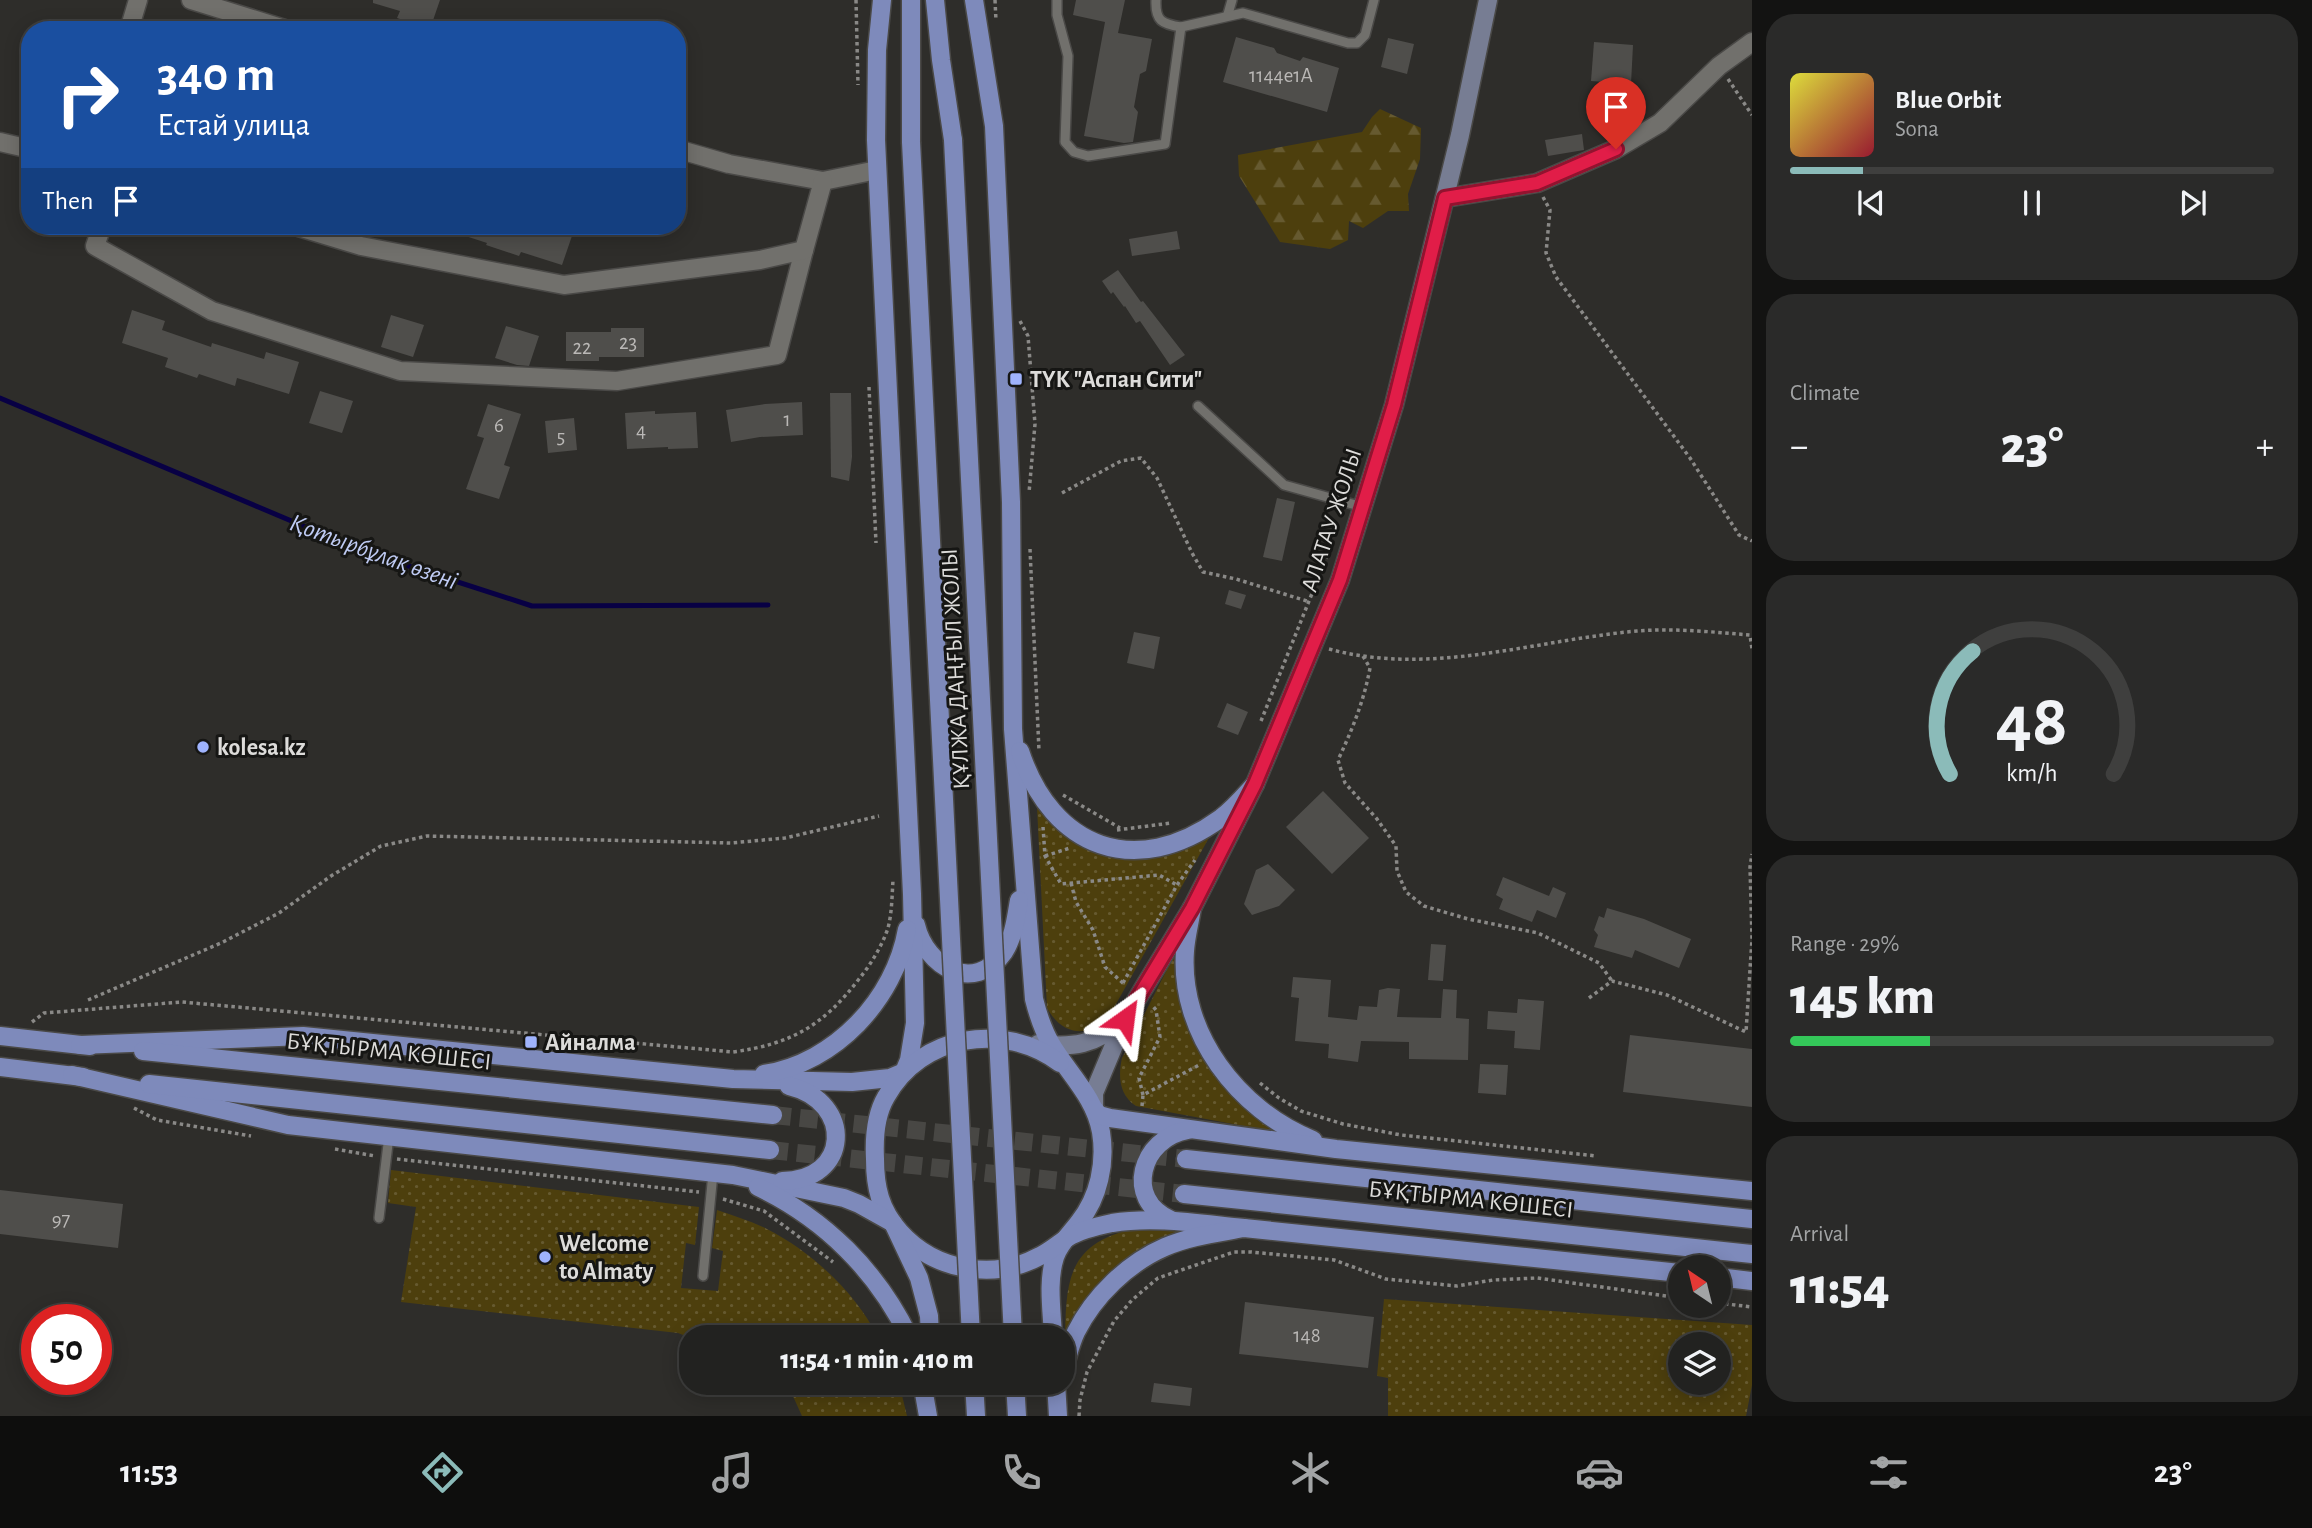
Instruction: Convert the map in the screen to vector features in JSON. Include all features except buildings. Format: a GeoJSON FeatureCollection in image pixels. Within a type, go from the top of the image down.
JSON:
{"type":"FeatureCollection","features":[{"type":"Feature","properties":{"kind":"main road"},"geometry":{"type":"LineString","coordinates":[[882,0],[876,84],[877,170],[912,903],[915,1023],[909,1060],[881,1108],[874,1151],[877,1192],[919,1278],[929,1325]]}},
{"type":"Feature","properties":{"kind":"main road","name":"ҚҰЛЖА ДАҢҒЫЛ ЖОЛЫ"},"geometry":{"type":"LineString","coordinates":[[911,0],[911,142],[970,1325]]}},
{"type":"Feature","properties":{"kind":"main road","name":"ҚҰЛЖА ДАҢҒЫЛ ЖОЛЫ"},"geometry":{"type":"LineString","coordinates":[[935,0],[953,140],[1012,1325]]}},
{"type":"Feature","properties":{"kind":"main road"},"geometry":{"type":"LineString","coordinates":[[974,0],[994,127],[1011,502],[1013,729],[1034,999],[1039,1020],[1052,1045],[1094,1109],[1101,1132],[1103,1164],[1090,1206],[1059,1248],[1053,1268],[1052,1325]]}},
{"type":"Feature","properties":{"kind":"main road","name":"АЛАТАУ ЖОЛЫ"},"geometry":{"type":"LineString","coordinates":[[1125,1019],[1192,908],[1255,784],[1340,580],[1394,405],[1445,198],[1488,0]]}},
{"type":"Feature","properties":{"kind":"main road"},"geometry":{"type":"LineString","coordinates":[[1013,729],[1023,761],[1048,807],[1067,825],[1092,841],[1110,848],[1143,850],[1168,845],[1204,829],[1222,817],[1255,784]]}},
{"type":"Feature","properties":{"kind":"main road"},"geometry":{"type":"LineString","coordinates":[[912,903],[917,930],[925,947],[940,965],[961,974],[972,974],[995,962],[1009,942],[1021,887],[1023,858]]}},
{"type":"Feature","properties":{"kind":"main road"},"geometry":{"type":"LineString","coordinates":[[733,1079],[772,1073],[797,1064],[839,1040],[857,1025],[886,985],[899,960],[912,903]]}},
{"type":"Feature","properties":{"kind":"main road"},"geometry":{"type":"LineString","coordinates":[[1192,908],[1185,950],[1185,975],[1193,1013],[1214,1057],[1237,1089],[1256,1106],[1296,1133],[1336,1149]]}},
{"type":"Feature","properties":{"kind":"main road"},"geometry":{"type":"LineString","coordinates":[[80,1045],[303,1036],[733,1079],[874,1081],[904,1072],[930,1052],[962,1040],[979,1038],[1068,1046],[1096,1040],[1125,1019]]}},
{"type":"Feature","properties":{"kind":"main road"},"geometry":{"type":"LineString","coordinates":[[1094,1109],[1094,1093],[1125,1019]]}},
{"type":"Feature","properties":{"kind":"main road","name":"БҰҚТЫРМА КӨШЕСІ"},"geometry":{"type":"LineString","coordinates":[[0,1036],[773,1115]]}},
{"type":"Feature","properties":{"kind":"main road"},"geometry":{"type":"LineString","coordinates":[[1015,1041],[1048,1055],[1075,1078]]}},
{"type":"Feature","properties":{"kind":"main road"},"geometry":{"type":"LineString","coordinates":[[0,1067],[770,1150]]}},
{"type":"Feature","properties":{"kind":"main road"},"geometry":{"type":"LineString","coordinates":[[72,1075],[288,1125],[733,1175],[844,1198],[859,1203],[892,1223],[926,1254],[957,1267],[1009,1268],[1040,1256],[1068,1237],[1088,1229],[1135,1220],[1244,1227],[1668,1272]]}},
{"type":"Feature","properties":{"kind":"main road"},"geometry":{"type":"LineString","coordinates":[[751,1180],[791,1181],[806,1177],[830,1159],[837,1138],[830,1114],[814,1095],[802,1089],[760,1081]]}},
{"type":"Feature","properties":{"kind":"main road"},"geometry":{"type":"LineString","coordinates":[[1094,1109],[1103,1116],[1336,1149],[1752,1191]]}},
{"type":"Feature","properties":{"kind":"main road"},"geometry":{"type":"LineString","coordinates":[[1174,1221],[1163,1216],[1150,1203],[1144,1189],[1143,1174],[1147,1158],[1158,1144],[1172,1135],[1191,1129]]}},
{"type":"Feature","properties":{"kind":"main road","name":"БҰҚТЫРМА КӨШЕСІ"},"geometry":{"type":"LineString","coordinates":[[1185,1159],[1752,1219]]}},
{"type":"Feature","properties":{"kind":"main road"},"geometry":{"type":"LineString","coordinates":[[733,1175],[775,1195],[846,1246],[881,1289],[902,1325]]}},
{"type":"Feature","properties":{"kind":"main road","name":"БҰҚТЫРМА КӨШЕСІ"},"geometry":{"type":"LineString","coordinates":[[1184,1194],[1752,1254]]}},
{"type":"Feature","properties":{"kind":"main road"},"geometry":{"type":"LineString","coordinates":[[1075,1337],[1092,1307],[1114,1282],[1137,1264],[1164,1248],[1190,1238],[1244,1227]]}},
{"type":"Feature","properties":{"kind":"main road"},"geometry":{"type":"LineString","coordinates":[[1731,1279],[1752,1281]]}},
{"type":"Feature","properties":{"kind":"main road"},"geometry":{"type":"LineString","coordinates":[[925,1395],[930,1416]]}},
{"type":"Feature","properties":{"kind":"main road"},"geometry":{"type":"LineString","coordinates":[[930,1416],[931,1395]]}},
{"type":"Feature","properties":{"kind":"main road"},"geometry":{"type":"LineString","coordinates":[[975,1395],[976,1416]]}},
{"type":"Feature","properties":{"kind":"main road"},"geometry":{"type":"LineString","coordinates":[[1016,1395],[1017,1416]]}},
{"type":"Feature","properties":{"kind":"main road"},"geometry":{"type":"LineString","coordinates":[[1057,1395],[1058,1416]]}},
{"type":"Feature","properties":{"kind":"street"},"geometry":{"type":"LineString","coordinates":[[132,21],[138,0]]}},
{"type":"Feature","properties":{"kind":"street"},"geometry":{"type":"LineString","coordinates":[[191,0],[259,21]]}},
{"type":"Feature","properties":{"kind":"street"},"geometry":{"type":"LineString","coordinates":[[1445,198],[1537,183],[1616,149],[1660,123],[1719,66],[1752,42]]}},
{"type":"Feature","properties":{"kind":"street"},"geometry":{"type":"LineString","coordinates":[[0,142],[21,147]]}},
{"type":"Feature","properties":{"kind":"street"},"geometry":{"type":"LineString","coordinates":[[686,152],[729,164],[823,181],[877,170]]}},
{"type":"Feature","properties":{"kind":"street"},"geometry":{"type":"LineString","coordinates":[[99,235],[95,246],[212,311],[400,371],[617,382],[777,355],[823,181]]}},
{"type":"Feature","properties":{"kind":"street"},"geometry":{"type":"LineString","coordinates":[[325,235],[361,246],[564,285],[760,260],[804,250]]}},
{"type":"Feature","properties":{"kind":"lane"},"geometry":{"type":"LineString","coordinates":[[1057,0],[1057,15],[1068,56],[1065,142],[1074,152],[1088,156],[1165,144],[1181,27]]}},
{"type":"Feature","properties":{"kind":"lane"},"geometry":{"type":"LineString","coordinates":[[1156,0],[1156,11],[1165,24],[1181,27],[1242,12],[1348,43],[1357,43],[1365,35],[1374,0]]}},
{"type":"Feature","properties":{"kind":"lane"},"geometry":{"type":"LineString","coordinates":[[1228,14],[1233,0]]}},
{"type":"Feature","properties":{"kind":"lane"},"geometry":{"type":"LineString","coordinates":[[1198,406],[1284,485],[1363,508]]}},
{"type":"Feature","properties":{"kind":"lane"},"geometry":{"type":"LineString","coordinates":[[379,1218],[389,1136]]}},
{"type":"Feature","properties":{"kind":"lane"},"geometry":{"type":"LineString","coordinates":[[702,1276],[713,1173]]}},
{"type":"Feature","properties":{"kind":"path"},"geometry":{"type":"LineString","coordinates":[[856,0],[858,93]]}},
{"type":"Feature","properties":{"kind":"path"},"geometry":{"type":"LineString","coordinates":[[1719,66],[1752,115]]}},
{"type":"Feature","properties":{"kind":"path"},"geometry":{"type":"LineString","coordinates":[[1537,183],[1550,210],[1546,253],[1556,277],[1690,458],[1739,534],[1752,541]]}},
{"type":"Feature","properties":{"kind":"path"},"geometry":{"type":"LineString","coordinates":[[868,375],[877,550]]}},
{"type":"Feature","properties":{"kind":"path"},"geometry":{"type":"LineString","coordinates":[[1062,494],[1121,461],[1141,458],[1157,478],[1203,572],[1236,579],[1328,608]]}},
{"type":"Feature","properties":{"kind":"path"},"geometry":{"type":"LineString","coordinates":[[1257,730],[1333,540]]}},
{"type":"Feature","properties":{"kind":"path"},"geometry":{"type":"LineString","coordinates":[[1313,645],[1351,655],[1422,659],[1481,655],[1638,631],[1750,635],[1752,649]]}},
{"type":"Feature","properties":{"kind":"path"},"geometry":{"type":"LineString","coordinates":[[1363,656],[1370,668],[1367,688],[1356,721],[1338,760],[1345,783],[1377,819],[1396,846],[1397,871],[1406,892],[1424,906],[1468,919],[1538,933],[1599,963],[1612,981],[1667,995],[1746,1032],[1752,939],[1752,855]]}},
{"type":"Feature","properties":{"kind":"path"},"geometry":{"type":"LineString","coordinates":[[1061,794],[1121,829],[1143,850],[1159,875],[1177,885]]}},
{"type":"Feature","properties":{"kind":"path"},"geometry":{"type":"LineString","coordinates":[[88,1000],[221,943],[268,919],[331,876],[382,846],[427,836],[731,843],[785,838],[879,816]]}},
{"type":"Feature","properties":{"kind":"path"},"geometry":{"type":"LineString","coordinates":[[1043,820],[1045,856],[1061,884],[1159,875]]}},
{"type":"Feature","properties":{"kind":"path"},"geometry":{"type":"LineString","coordinates":[[1045,856],[1121,829],[1181,821]]}},
{"type":"Feature","properties":{"kind":"path"},"geometry":{"type":"LineString","coordinates":[[1123,984],[1177,885],[1200,854]]}},
{"type":"Feature","properties":{"kind":"path"},"geometry":{"type":"LineString","coordinates":[[27,1026],[44,1013],[182,1002],[733,1052],[752,1050],[789,1038],[817,1024],[849,993],[877,954],[888,928],[893,874]]}},
{"type":"Feature","properties":{"kind":"path"},"geometry":{"type":"LineString","coordinates":[[1071,883],[1076,902],[1093,929],[1105,967],[1132,989]]}},
{"type":"Feature","properties":{"kind":"path"},"geometry":{"type":"LineString","coordinates":[[1589,998],[1612,981]]}},
{"type":"Feature","properties":{"kind":"path"},"geometry":{"type":"LineString","coordinates":[[1141,1110],[1143,1095],[1139,1078],[1160,1037],[1156,1010],[1148,1000]]}},
{"type":"Feature","properties":{"kind":"path"},"geometry":{"type":"LineString","coordinates":[[1143,1095],[1214,1057]]}},
{"type":"Feature","properties":{"kind":"path"},"geometry":{"type":"LineString","coordinates":[[1253,1076],[1279,1098],[1301,1111],[1343,1124],[1401,1135],[1604,1157]]}},
{"type":"Feature","properties":{"kind":"path"},"geometry":{"type":"LineString","coordinates":[[126,1103],[157,1121],[251,1136]]}},
{"type":"Feature","properties":{"kind":"path"},"geometry":{"type":"LineString","coordinates":[[332,1149],[386,1158],[606,1181],[710,1195],[764,1211],[840,1268]]}},
{"type":"Feature","properties":{"kind":"path"},"geometry":{"type":"LineString","coordinates":[[1079,1416],[1087,1373],[1114,1321],[1132,1300],[1158,1278],[1234,1252],[1334,1260],[1386,1279],[1457,1286],[1493,1280],[1537,1278],[1668,1296]]}},
{"type":"Feature","properties":{"kind":"path"},"geometry":{"type":"LineString","coordinates":[[1731,1305],[1752,1307]]}},
{"type":"Feature","properties":{"kind":"green space"},"geometry":{"type":"Polygon","coordinates":[[[1380,109],[1421,128],[1420,159],[1408,194],[1409,211],[1388,211],[1363,228],[1349,221],[1348,240],[1330,249],[1280,242],[1239,176],[1238,155],[1362,132],[1380,109]]]}},
{"type":"Feature","properties":{"kind":"green space"},"geometry":{"type":"Polygon","coordinates":[[[1037,807],[1077,842],[1118,858],[1161,855],[1210,836],[1111,1013],[1095,1027],[1086,1030],[1078,1031],[1061,1025],[1047,1008],[1037,807]]]}},
{"type":"Feature","properties":{"kind":"green space"},"geometry":{"type":"Polygon","coordinates":[[[1179,946],[1196,1040],[1203,1055],[1220,1082],[1241,1103],[1282,1133],[1136,1106],[1123,1091],[1120,1078],[1122,1058],[1179,946]]]}},
{"type":"Feature","properties":{"kind":"green space"},"geometry":{"type":"Polygon","coordinates":[[[391,1170],[699,1207],[695,1245],[686,1243],[681,1288],[718,1291],[723,1251],[712,1248],[717,1210],[761,1226],[800,1249],[845,1289],[871,1325],[679,1325],[679,1333],[401,1302],[416,1207],[388,1203],[391,1170]]]}},
{"type":"Feature","properties":{"kind":"green space"},"geometry":{"type":"Polygon","coordinates":[[[1136,1228],[1202,1229],[1149,1251],[1075,1334],[1075,1325],[1066,1325],[1069,1285],[1074,1269],[1083,1255],[1095,1244],[1136,1228]]]}},
{"type":"Feature","properties":{"kind":"green space"},"geometry":{"type":"Polygon","coordinates":[[[1384,1299],[1752,1325],[1752,1385],[1746,1416],[1388,1416],[1388,1378],[1377,1376],[1384,1299]]]}},
{"type":"Feature","properties":{"kind":"green space"},"geometry":{"type":"Polygon","coordinates":[[[792,1395],[902,1395],[907,1416],[802,1416],[792,1395]]]}},
{"type":"Feature","properties":{"kind":"waterway","name":"Қотырбұлақ өзені"},"geometry":{"type":"LineString","coordinates":[[0,398],[365,552],[532,606],[768,605]]}},
{"type":"Feature","properties":{"kind":"tunnel"},"geometry":{"type":"LineString","coordinates":[[773,1115],[1186,1159]]}},
{"type":"Feature","properties":{"kind":"tunnel"},"geometry":{"type":"LineString","coordinates":[[770,1150],[1184,1194]]}},
{"type":"Feature","properties":{"kind":"place","name":"ТҮК \"Аспан Сити\""},"geometry":{"type":"Point","coordinates":[1016,379]}},
{"type":"Feature","properties":{"kind":"place","name":"kolesa.kz"},"geometry":{"type":"Point","coordinates":[203,747]}},
{"type":"Feature","properties":{"kind":"place","name":"Айналма"},"geometry":{"type":"Point","coordinates":[531,1042]}},
{"type":"Feature","properties":{"kind":"place","name":"Welcome to Almaty"},"geometry":{"type":"Point","coordinates":[545,1257]}},
{"type":"Feature","properties":{"kind":"route"},"geometry":{"type":"LineString","coordinates":[[1125,1019],[1192,908],[1255,784],[1340,580],[1394,405],[1445,198],[1537,183],[1616,149]]}}]}
